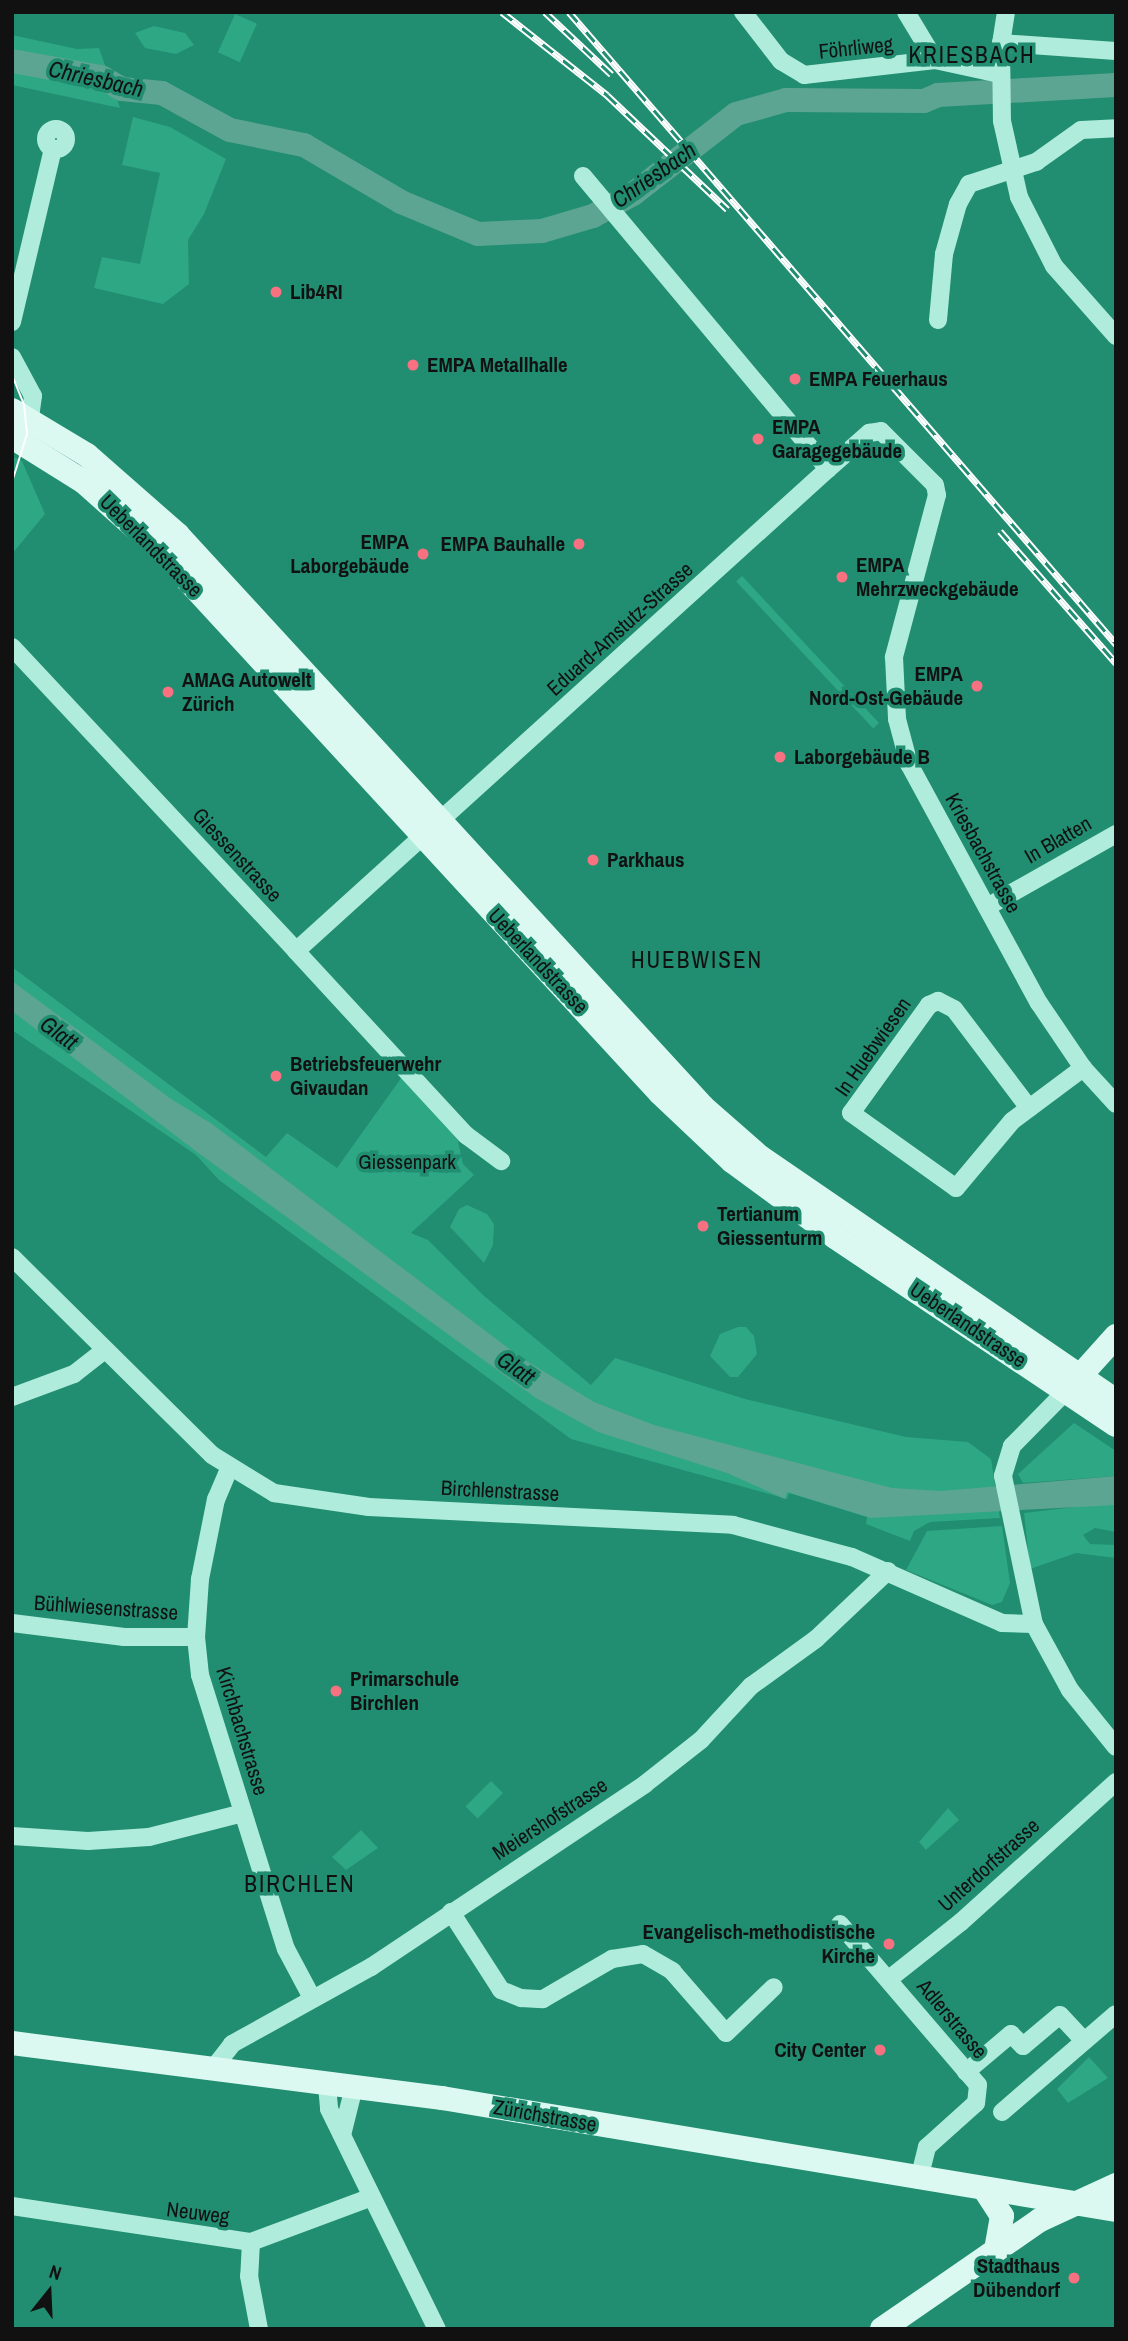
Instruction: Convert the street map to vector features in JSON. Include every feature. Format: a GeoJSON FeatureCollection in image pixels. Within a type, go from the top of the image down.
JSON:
{"type":"FeatureCollection","features":[{"type":"Feature","properties":{"kind":"main road","name":"Ueberlandstrasse"},"geometry":{"type":"LineString","coordinates":[[18,416],[127,485],[178,535],[432,830]]}},
{"type":"Feature","properties":{"kind":"main road","name":"Ueberlandstrasse"},"geometry":{"type":"LineString","coordinates":[[12,437],[84,482],[160,550],[722,1124],[760,1157],[1073,1384],[1116,1425]]}},
{"type":"Feature","properties":{"kind":"main road"},"geometry":{"type":"LineString","coordinates":[[1073,1384],[1116,1336]]}},
{"type":"Feature","properties":{"kind":"main road","name":"Ueberlandstrasse"},"geometry":{"type":"LineString","coordinates":[[1073,1384],[1116,1401]]}},
{"type":"Feature","properties":{"kind":"main road","name":"Zürichstrasse"},"geometry":{"type":"LineString","coordinates":[[12,2043],[354,2087],[1116,2210]]}},
{"type":"Feature","properties":{"kind":"main road"},"geometry":{"type":"LineString","coordinates":[[883,2329],[996,2249],[1075,2204],[1116,2185]]}},
{"type":"Feature","properties":{"kind":"main road"},"geometry":{"type":"LineString","coordinates":[[985,2190],[1002,2216],[996,2249]]}},
{"type":"Feature","properties":{"kind":"street","name":"Föhrliweg"},"geometry":{"type":"LineString","coordinates":[[743,12],[780,61],[804,75],[934,60],[1000,76]]}},
{"type":"Feature","properties":{"kind":"street"},"geometry":{"type":"LineString","coordinates":[[906,12],[934,60]]}},
{"type":"Feature","properties":{"kind":"street"},"geometry":{"type":"LineString","coordinates":[[1006,12],[1000,76],[1002,117],[1012,172],[1028,219],[1054,265],[1116,336]]}},
{"type":"Feature","properties":{"kind":"street"},"geometry":{"type":"LineString","coordinates":[[1001,43],[1116,51]]}},
{"type":"Feature","properties":{"kind":"street"},"geometry":{"type":"LineString","coordinates":[[938,320],[939,281],[958,204],[970,184],[1036,162],[1081,130],[1116,128]]}},
{"type":"Feature","properties":{"kind":"street"},"geometry":{"type":"LineString","coordinates":[[12,322],[53,149]]}},
{"type":"Feature","properties":{"kind":"street"},"geometry":{"type":"LineString","coordinates":[[583,176],[828,469]]}},
{"type":"Feature","properties":{"kind":"street","name":"Ueberlandstrasse"},"geometry":{"type":"LineString","coordinates":[[12,356],[33,396],[18,416]]}},
{"type":"Feature","properties":{"kind":"street","name":"Eduard-Amstutz-Strasse"},"geometry":{"type":"LineString","coordinates":[[432,830],[869,433],[881,431],[935,485],[937,505],[920,569],[907,596]]}},
{"type":"Feature","properties":{"kind":"street","name":"Kriesbachstrasse"},"geometry":{"type":"LineString","coordinates":[[907,596],[894,657],[899,728],[915,777],[1039,1003],[1083,1068],[1116,1104]]}},
{"type":"Feature","properties":{"kind":"street","name":"Giessenstrasse"},"geometry":{"type":"LineString","coordinates":[[12,647],[466,1135],[501,1161]]}},
{"type":"Feature","properties":{"kind":"street"},"geometry":{"type":"LineString","coordinates":[[296,951],[432,830]]}},
{"type":"Feature","properties":{"kind":"street","name":"In Blatten"},"geometry":{"type":"LineString","coordinates":[[987,907],[1116,834]]}},
{"type":"Feature","properties":{"kind":"street","name":"In Huebwiesen"},"geometry":{"type":"LineString","coordinates":[[1029,1108],[954,1009],[943,1002],[929,1005],[851,1113],[956,1188],[996,1136],[1083,1068]]}},
{"type":"Feature","properties":{"kind":"street","name":"Birchlenstrasse"},"geometry":{"type":"LineString","coordinates":[[12,1257],[229,1469],[274,1493],[329,1502],[733,1525],[812,1544],[888,1571],[1002,1623],[1034,1624]]}},
{"type":"Feature","properties":{"kind":"street"},"geometry":{"type":"LineString","coordinates":[[12,1397],[74,1374],[106,1350]]}},
{"type":"Feature","properties":{"kind":"street"},"geometry":{"type":"LineString","coordinates":[[1073,1384],[1012,1446],[1003,1479],[1009,1520],[1034,1624],[1070,1690],[1116,1747]]}},
{"type":"Feature","properties":{"kind":"street","name":"Kirchbachstrasse"},"geometry":{"type":"LineString","coordinates":[[229,1469],[216,1499],[203,1565],[196,1637],[204,1690],[286,1949],[312,1998]]}},
{"type":"Feature","properties":{"kind":"street","name":"Meiershofstrasse"},"geometry":{"type":"LineString","coordinates":[[212,2070],[233,2044],[371,1967],[645,1784],[701,1740],[751,1686],[830,1625],[888,1571]]}},
{"type":"Feature","properties":{"kind":"street","name":"Bühlwiesenstrasse"},"geometry":{"type":"LineString","coordinates":[[12,1623],[124,1637],[196,1637]]}},
{"type":"Feature","properties":{"kind":"street","name":"Unterdorfstrasse"},"geometry":{"type":"LineString","coordinates":[[889,1979],[956,1925],[1116,1782]]}},
{"type":"Feature","properties":{"kind":"street"},"geometry":{"type":"LineString","coordinates":[[12,1836],[88,1841],[149,1837],[243,1813]]}},
{"type":"Feature","properties":{"kind":"street"},"geometry":{"type":"LineString","coordinates":[[451,1912],[501,1990],[521,1998],[543,1998],[612,1959],[643,1954],[672,1970],[726,2033],[774,1987]]}},
{"type":"Feature","properties":{"kind":"street","name":"Adlerstrasse"},"geometry":{"type":"LineString","coordinates":[[841,1924],[966,2072],[980,2094],[927,2147],[919,2180]]}},
{"type":"Feature","properties":{"kind":"street"},"geometry":{"type":"LineString","coordinates":[[1002,2112],[1116,2014]]}},
{"type":"Feature","properties":{"kind":"street"},"geometry":{"type":"LineString","coordinates":[[966,2072],[1011,2034],[1023,2046],[1060,2015],[1084,2041]]}},
{"type":"Feature","properties":{"kind":"street"},"geometry":{"type":"LineString","coordinates":[[327,2085],[329,2109],[437,2329]]}},
{"type":"Feature","properties":{"kind":"street"},"geometry":{"type":"LineString","coordinates":[[342,2135],[354,2087]]}},
{"type":"Feature","properties":{"kind":"street","name":"Neuweg"},"geometry":{"type":"LineString","coordinates":[[12,2207],[251,2242],[372,2197]]}},
{"type":"Feature","properties":{"kind":"street"},"geometry":{"type":"LineString","coordinates":[[251,2242],[249,2276],[259,2329]]}},
{"type":"Feature","properties":{"kind":"green space"},"geometry":{"type":"Polygon","coordinates":[[[235,14],[257,24],[240,62],[218,52],[235,14]]]}},
{"type":"Feature","properties":{"kind":"green space"},"geometry":{"type":"Polygon","coordinates":[[[154,26],[185,33],[194,45],[176,54],[145,48],[135,33],[154,26]]]}},
{"type":"Feature","properties":{"kind":"green space"},"geometry":{"type":"Polygon","coordinates":[[[12,35],[77,49],[99,48],[120,108],[12,85],[12,35]]]}},
{"type":"Feature","properties":{"kind":"green space"},"geometry":{"type":"Polygon","coordinates":[[[133,117],[170,127],[226,159],[204,214],[188,240],[189,284],[163,304],[94,288],[102,257],[140,264],[160,173],[122,165],[133,117]]]}},
{"type":"Feature","properties":{"kind":"green space"},"geometry":{"type":"Polygon","coordinates":[[[12,456],[22,461],[45,514],[12,554],[12,456]]]}},
{"type":"Feature","properties":{"kind":"green space"},"geometry":{"type":"Polygon","coordinates":[[[742,576],[879,723],[873,728],[736,581],[742,576]]]}},
{"type":"Feature","properties":{"kind":"green space","name":"Giessenpark"},"geometry":{"type":"Polygon","coordinates":[[[12,967],[266,1157],[287,1133],[337,1168],[404,1074],[455,1128],[463,1164],[474,1175],[411,1233],[428,1240],[483,1295],[591,1385],[615,1358],[745,1399],[906,1437],[968,1442],[991,1459],[1000,1518],[930,1522],[914,1531],[910,1541],[866,1524],[867,1517],[789,1493],[787,1499],[571,1439],[219,1180],[196,1155],[12,1030],[12,967]]]}},
{"type":"Feature","properties":{"kind":"green space"},"geometry":{"type":"Polygon","coordinates":[[[467,1205],[487,1214],[494,1224],[493,1245],[484,1263],[450,1227],[459,1209],[467,1205]]]}},
{"type":"Feature","properties":{"kind":"green space"},"geometry":{"type":"Polygon","coordinates":[[[746,1327],[754,1336],[757,1354],[738,1377],[730,1377],[710,1356],[720,1334],[746,1327]]]}},
{"type":"Feature","properties":{"kind":"green space"},"geometry":{"type":"Polygon","coordinates":[[[1074,1423],[1116,1451],[1116,1476],[1023,1483],[1018,1474],[1074,1423]]]}},
{"type":"Feature","properties":{"kind":"green space"},"geometry":{"type":"Polygon","coordinates":[[[1091,1505],[1116,1505],[1116,1532],[1095,1528],[1083,1535],[1090,1544],[1116,1545],[1116,1558],[1076,1553],[1030,1569],[1024,1513],[1091,1505]]]}},
{"type":"Feature","properties":{"kind":"green space"},"geometry":{"type":"Polygon","coordinates":[[[1002,1526],[1010,1583],[1002,1602],[992,1605],[906,1570],[927,1531],[1002,1526]]]}},
{"type":"Feature","properties":{"kind":"green space"},"geometry":{"type":"Polygon","coordinates":[[[491,1781],[503,1793],[478,1818],[466,1806],[491,1781]]]}},
{"type":"Feature","properties":{"kind":"green space"},"geometry":{"type":"Polygon","coordinates":[[[948,1808],[959,1820],[926,1850],[919,1842],[948,1808]]]}},
{"type":"Feature","properties":{"kind":"green space"},"geometry":{"type":"Polygon","coordinates":[[[361,1830],[378,1848],[346,1870],[332,1857],[361,1830]]]}},
{"type":"Feature","properties":{"kind":"green space"},"geometry":{"type":"Polygon","coordinates":[[[1089,2057],[1108,2078],[1068,2103],[1057,2089],[1089,2057]]]}},
{"type":"Feature","properties":{"kind":"water","name":"Glatt"},"geometry":{"type":"Polygon","coordinates":[[[12,981],[171,1099],[212,1124],[520,1357],[594,1402],[654,1425],[892,1488],[941,1491],[1116,1476],[1116,1505],[871,1518],[787,1492],[785,1499],[727,1473],[598,1432],[536,1398],[197,1152],[12,1011],[12,981]]]}},
{"type":"Feature","properties":{"kind":"waterway","name":"Chriesbach"},"geometry":{"type":"LineString","coordinates":[[12,61],[101,77],[122,89],[162,93],[230,130],[304,145],[401,202],[478,234],[542,231],[593,216],[633,194],[736,114],[786,100],[924,101],[938,95],[1116,85]]}},
{"type":"Feature","properties":{"kind":"tram line"},"geometry":{"type":"LineString","coordinates":[[12,375],[24,405],[27,434],[12,482]]}},
{"type":"Feature","properties":{"kind":"tram line"},"geometry":{"type":"LineString","coordinates":[[12,416],[12,439]]}},
{"type":"Feature","properties":{"kind":"railway"},"geometry":{"type":"LineString","coordinates":[[502,12],[607,95],[727,209]]}},
{"type":"Feature","properties":{"kind":"railway"},"geometry":{"type":"LineString","coordinates":[[545,12],[611,74]]}},
{"type":"Feature","properties":{"kind":"railway"},"geometry":{"type":"LineString","coordinates":[[569,12],[1116,644]]}},
{"type":"Feature","properties":{"kind":"railway"},"geometry":{"type":"LineString","coordinates":[[1000,531],[1116,663]]}},
{"type":"Feature","properties":{"kind":"place","name":"Lib4RI"},"geometry":{"type":"Point","coordinates":[276,292]}},
{"type":"Feature","properties":{"kind":"place","name":"EMPA Metallhalle"},"geometry":{"type":"Point","coordinates":[413,365]}},
{"type":"Feature","properties":{"kind":"place","name":"EMPA Feuerhaus"},"geometry":{"type":"Point","coordinates":[795,379]}},
{"type":"Feature","properties":{"kind":"place","name":"EMPA Garagegebäude"},"geometry":{"type":"Point","coordinates":[758,439]}},
{"type":"Feature","properties":{"kind":"place","name":"EMPA Bauhalle"},"geometry":{"type":"Point","coordinates":[579,544]}},
{"type":"Feature","properties":{"kind":"place","name":"EMPA Laborgebäude"},"geometry":{"type":"Point","coordinates":[423,554]}},
{"type":"Feature","properties":{"kind":"place","name":"EMPA Mehrzweckgebäude"},"geometry":{"type":"Point","coordinates":[842,577]}},
{"type":"Feature","properties":{"kind":"place","name":"EMPA Nord-Ost-Gebäude"},"geometry":{"type":"Point","coordinates":[977,686]}},
{"type":"Feature","properties":{"kind":"place","name":"AMAG Autowelt Zürich"},"geometry":{"type":"Point","coordinates":[168,692]}},
{"type":"Feature","properties":{"kind":"place","name":"Laborgebäude B"},"geometry":{"type":"Point","coordinates":[780,757]}},
{"type":"Feature","properties":{"kind":"place","name":"Parkhaus"},"geometry":{"type":"Point","coordinates":[593,860]}},
{"type":"Feature","properties":{"kind":"place","name":"Betriebsfeuerwehr Givaudan"},"geometry":{"type":"Point","coordinates":[276,1076]}},
{"type":"Feature","properties":{"kind":"place","name":"Tertianum Giessenturm"},"geometry":{"type":"Point","coordinates":[703,1226]}},
{"type":"Feature","properties":{"kind":"place","name":"Primarschule Birchlen"},"geometry":{"type":"Point","coordinates":[336,1691]}},
{"type":"Feature","properties":{"kind":"place","name":"Evangelisch-methodistische Kirche"},"geometry":{"type":"Point","coordinates":[889,1944]}},
{"type":"Feature","properties":{"kind":"place","name":"City Center"},"geometry":{"type":"Point","coordinates":[880,2050]}},
{"type":"Feature","properties":{"kind":"place","name":"Stadthaus Dübendorf"},"geometry":{"type":"Point","coordinates":[1074,2278]}},
{"type":"Feature","properties":{"kind":"district","name":"KRIESBACH"},"geometry":{"type":"Point","coordinates":[972,55]}},
{"type":"Feature","properties":{"kind":"district","name":"HUEBWISEN"},"geometry":{"type":"Point","coordinates":[697,960]}},
{"type":"Feature","properties":{"kind":"district","name":"BIRCHLEN"},"geometry":{"type":"Point","coordinates":[300,1884]}}]}
